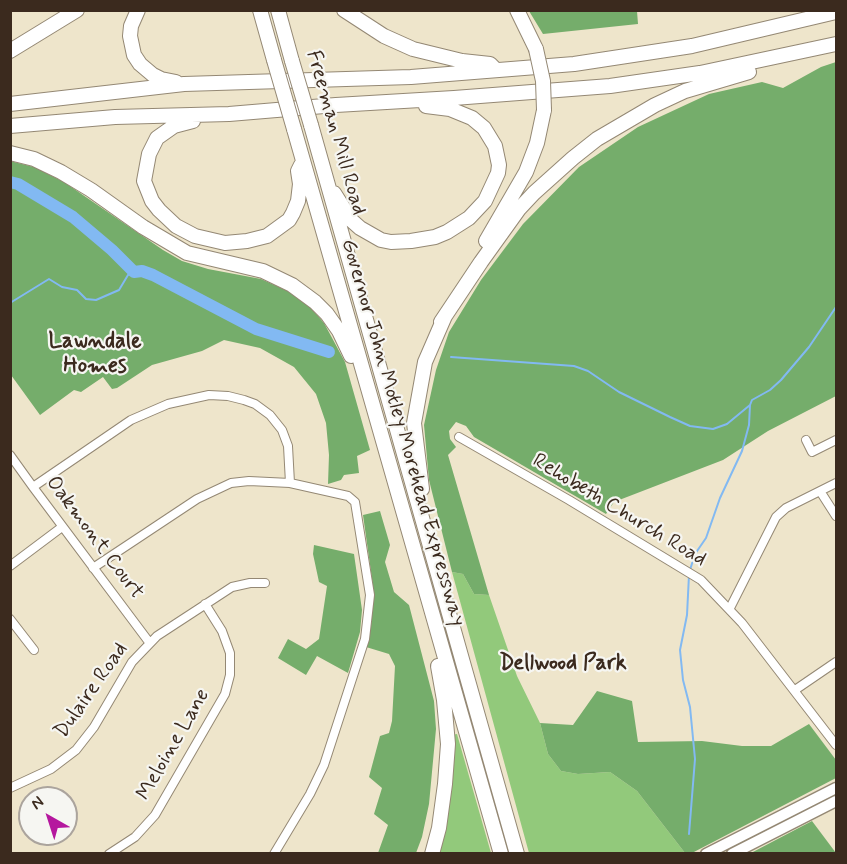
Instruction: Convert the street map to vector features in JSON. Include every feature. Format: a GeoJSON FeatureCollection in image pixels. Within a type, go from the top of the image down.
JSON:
{"type":"FeatureCollection","features":[{"type":"Feature","properties":{"kind":"highway"},"geometry":{"type":"LineString","coordinates":[[10,47],[60,10]]}},
{"type":"Feature","properties":{"kind":"highway"},"geometry":{"type":"LineString","coordinates":[[10,51],[77,10]]}},
{"type":"Feature","properties":{"kind":"highway"},"geometry":{"type":"LineString","coordinates":[[138,10],[131,26],[130,36],[134,55],[140,64],[153,75],[184,84]]}},
{"type":"Feature","properties":{"kind":"highway"},"geometry":{"type":"LineString","coordinates":[[251,10],[262,17]]}},
{"type":"Feature","properties":{"kind":"highway","name":"Freeman Mill Road"},"geometry":{"type":"LineString","coordinates":[[278,10],[420,509]]}},
{"type":"Feature","properties":{"kind":"highway"},"geometry":{"type":"LineString","coordinates":[[344,10],[384,36],[413,49],[462,61],[490,64],[498,71]]}},
{"type":"Feature","properties":{"kind":"highway"},"geometry":{"type":"LineString","coordinates":[[420,509],[423,495],[414,423],[425,362],[441,322],[526,172],[537,143],[543,110],[543,81],[536,49],[517,10]]}},
{"type":"Feature","properties":{"kind":"highway"},"geometry":{"type":"LineString","coordinates":[[10,104],[184,84],[400,77],[584,63],[721,40],[837,12]]}},
{"type":"Feature","properties":{"kind":"highway","name":"Governor John Motley Morehead Expressway"},"geometry":{"type":"LineString","coordinates":[[262,17],[501,854]]}},
{"type":"Feature","properties":{"kind":"highway"},"geometry":{"type":"LineString","coordinates":[[10,126],[115,117],[229,114],[552,92],[700,74],[837,44]]}},
{"type":"Feature","properties":{"kind":"highway"},"geometry":{"type":"LineString","coordinates":[[441,322],[519,209],[552,176],[597,139],[626,121],[685,91],[772,67],[812,50]]}},
{"type":"Feature","properties":{"kind":"highway"},"geometry":{"type":"LineString","coordinates":[[328,188],[338,196],[351,220],[360,228],[381,240],[391,242],[417,241],[441,235],[457,227],[478,209],[485,201],[498,173],[498,157],[490,137],[478,123],[463,113],[428,107],[416,101]]}},
{"type":"Feature","properties":{"kind":"highway"},"geometry":{"type":"LineString","coordinates":[[229,114],[224,117],[189,121],[174,126],[164,132],[152,146],[146,163],[144,181],[152,201],[176,226],[195,236],[214,242],[247,242],[267,236],[288,220],[293,213],[298,201],[300,184],[298,171],[303,160]]}},
{"type":"Feature","properties":{"kind":"highway"},"geometry":{"type":"LineString","coordinates":[[10,153],[34,159],[61,171],[151,232],[187,253],[263,271],[292,285],[315,302],[327,315],[339,331],[352,358],[362,369]]}},
{"type":"Feature","properties":{"kind":"highway","name":"Governor John Motley Morehead Expressway"},"geometry":{"type":"LineString","coordinates":[[420,509],[517,854]]}},
{"type":"Feature","properties":{"kind":"highway"},"geometry":{"type":"LineString","coordinates":[[432,854],[446,784],[448,744],[437,657],[441,646]]}},
{"type":"Feature","properties":{"kind":"main road"},"geometry":{"type":"LineString","coordinates":[[706,854],[837,788]]}},
{"type":"Feature","properties":{"kind":"main road"},"geometry":{"type":"LineString","coordinates":[[732,854],[837,801]]}},
{"type":"Feature","properties":{"kind":"street"},"geometry":{"type":"LineString","coordinates":[[33,487],[131,420],[168,404],[209,395],[244,400],[255,404],[270,415],[282,430],[288,446],[290,483]]}},
{"type":"Feature","properties":{"kind":"street","name":"Rehobeth Church Road"},"geometry":{"type":"LineString","coordinates":[[459,437],[686,569],[701,580],[730,608],[837,745]]}},
{"type":"Feature","properties":{"kind":"street"},"geometry":{"type":"LineString","coordinates":[[806,440],[812,452],[837,440]]}},
{"type":"Feature","properties":{"kind":"street","name":"Oakmont Court"},"geometry":{"type":"LineString","coordinates":[[10,455],[149,642]]}},
{"type":"Feature","properties":{"kind":"street"},"geometry":{"type":"LineString","coordinates":[[93,568],[197,499],[231,483],[269,481],[290,483],[348,496],[355,502],[370,595],[365,639],[324,765],[310,794],[274,854]]}},
{"type":"Feature","properties":{"kind":"street"},"geometry":{"type":"LineString","coordinates":[[730,608],[776,517],[786,508],[837,483]]}},
{"type":"Feature","properties":{"kind":"street"},"geometry":{"type":"LineString","coordinates":[[820,491],[837,516]]}},
{"type":"Feature","properties":{"kind":"street"},"geometry":{"type":"LineString","coordinates":[[10,566],[62,527]]}},
{"type":"Feature","properties":{"kind":"street","name":"Dulaire Road"},"geometry":{"type":"LineString","coordinates":[[10,788],[51,769],[76,750],[94,727],[126,670],[149,642],[225,591],[241,584],[264,583]]}},
{"type":"Feature","properties":{"kind":"street","name":"Meloine Lane"},"geometry":{"type":"LineString","coordinates":[[109,854],[135,837],[155,815],[225,694],[230,675],[230,653],[222,631],[205,604]]}},
{"type":"Feature","properties":{"kind":"street"},"geometry":{"type":"LineString","coordinates":[[10,619],[34,650]]}},
{"type":"Feature","properties":{"kind":"street"},"geometry":{"type":"LineString","coordinates":[[795,690],[837,662]]}},
{"type":"Feature","properties":{"kind":"green space"},"geometry":{"type":"Polygon","coordinates":[[[529,11],[637,11],[638,24],[543,34],[529,11]]]}},
{"type":"Feature","properties":{"kind":"green space"},"geometry":{"type":"Polygon","coordinates":[[[836,62],[836,396],[768,431],[723,460],[614,502],[606,514],[474,437],[466,426],[456,422],[449,431],[450,439],[456,447],[448,455],[489,595],[474,594],[463,574],[452,572],[429,480],[424,425],[436,370],[449,332],[481,280],[523,224],[579,167],[638,127],[709,94],[762,82],[783,88],[821,67],[836,62]]]}},
{"type":"Feature","properties":{"kind":"green space"},"geometry":{"type":"Polygon","coordinates":[[[10,161],[34,167],[64,182],[182,261],[208,269],[261,279],[290,292],[310,307],[324,323],[345,362],[370,450],[357,456],[359,473],[344,475],[341,480],[328,484],[329,455],[326,423],[316,394],[294,367],[260,348],[224,340],[202,351],[152,365],[117,388],[112,389],[103,377],[81,392],[74,390],[40,415],[11,375],[10,161]]]}},
{"type":"Feature","properties":{"kind":"green space"},"geometry":{"type":"Polygon","coordinates":[[[380,511],[390,545],[385,562],[394,592],[409,605],[434,701],[436,729],[429,804],[416,853],[378,853],[388,825],[374,814],[382,788],[369,777],[380,736],[389,733],[392,721],[395,666],[389,654],[366,647],[371,627],[373,586],[363,515],[380,511]]]}},
{"type":"Feature","properties":{"kind":"green space"},"geometry":{"type":"Polygon","coordinates":[[[314,545],[354,554],[362,610],[360,632],[348,673],[317,656],[306,675],[278,658],[288,639],[306,649],[319,639],[327,586],[319,582],[313,554],[314,545]]]}},
{"type":"Feature","properties":{"kind":"green space"},"geometry":{"type":"Polygon","coordinates":[[[452,572],[463,574],[474,594],[489,595],[517,676],[540,723],[548,754],[561,771],[578,774],[610,772],[637,791],[685,853],[529,853],[452,572]]]}},
{"type":"Feature","properties":{"kind":"green space"},"geometry":{"type":"Polygon","coordinates":[[[597,691],[632,701],[638,742],[702,741],[742,746],[771,746],[809,724],[836,760],[836,778],[692,853],[685,853],[637,791],[610,772],[578,774],[561,771],[548,754],[540,723],[573,725],[597,691]]]}},
{"type":"Feature","properties":{"kind":"green space"},"geometry":{"type":"Polygon","coordinates":[[[457,734],[491,853],[435,854],[451,735],[457,734]]]}},
{"type":"Feature","properties":{"kind":"green space"},"geometry":{"type":"Polygon","coordinates":[[[812,821],[836,853],[751,853],[812,821]]]}},
{"type":"Feature","properties":{"kind":"waterway"},"geometry":{"type":"LineString","coordinates":[[10,182],[18,184],[73,217],[134,272],[142,271],[153,275],[256,329],[329,352]]}},
{"type":"Feature","properties":{"kind":"waterway"},"geometry":{"type":"LineString","coordinates":[[10,303],[49,279],[62,287],[77,290],[86,299],[96,300],[119,290],[128,275],[134,272]]}},
{"type":"Feature","properties":{"kind":"waterway"},"geometry":{"type":"LineString","coordinates":[[451,357],[574,366],[588,371],[619,392],[670,417],[690,426],[713,429],[727,424],[750,405],[752,400],[770,390],[781,380],[809,347],[836,307]]}},
{"type":"Feature","properties":{"kind":"waterway"},"geometry":{"type":"LineString","coordinates":[[690,570],[695,554],[706,538],[720,498],[742,451],[749,425],[750,405]]}},
{"type":"Feature","properties":{"kind":"waterway"},"geometry":{"type":"LineString","coordinates":[[689,575],[687,615],[680,650],[683,680],[690,707],[695,759],[689,834]]}},
{"type":"Feature","properties":{"kind":"district","name":"Lawndale Homes"},"geometry":{"type":"Point","coordinates":[95,354]}},
{"type":"Feature","properties":{"kind":"district","name":"Dellwood Park"},"geometry":{"type":"Point","coordinates":[563,664]}}]}
